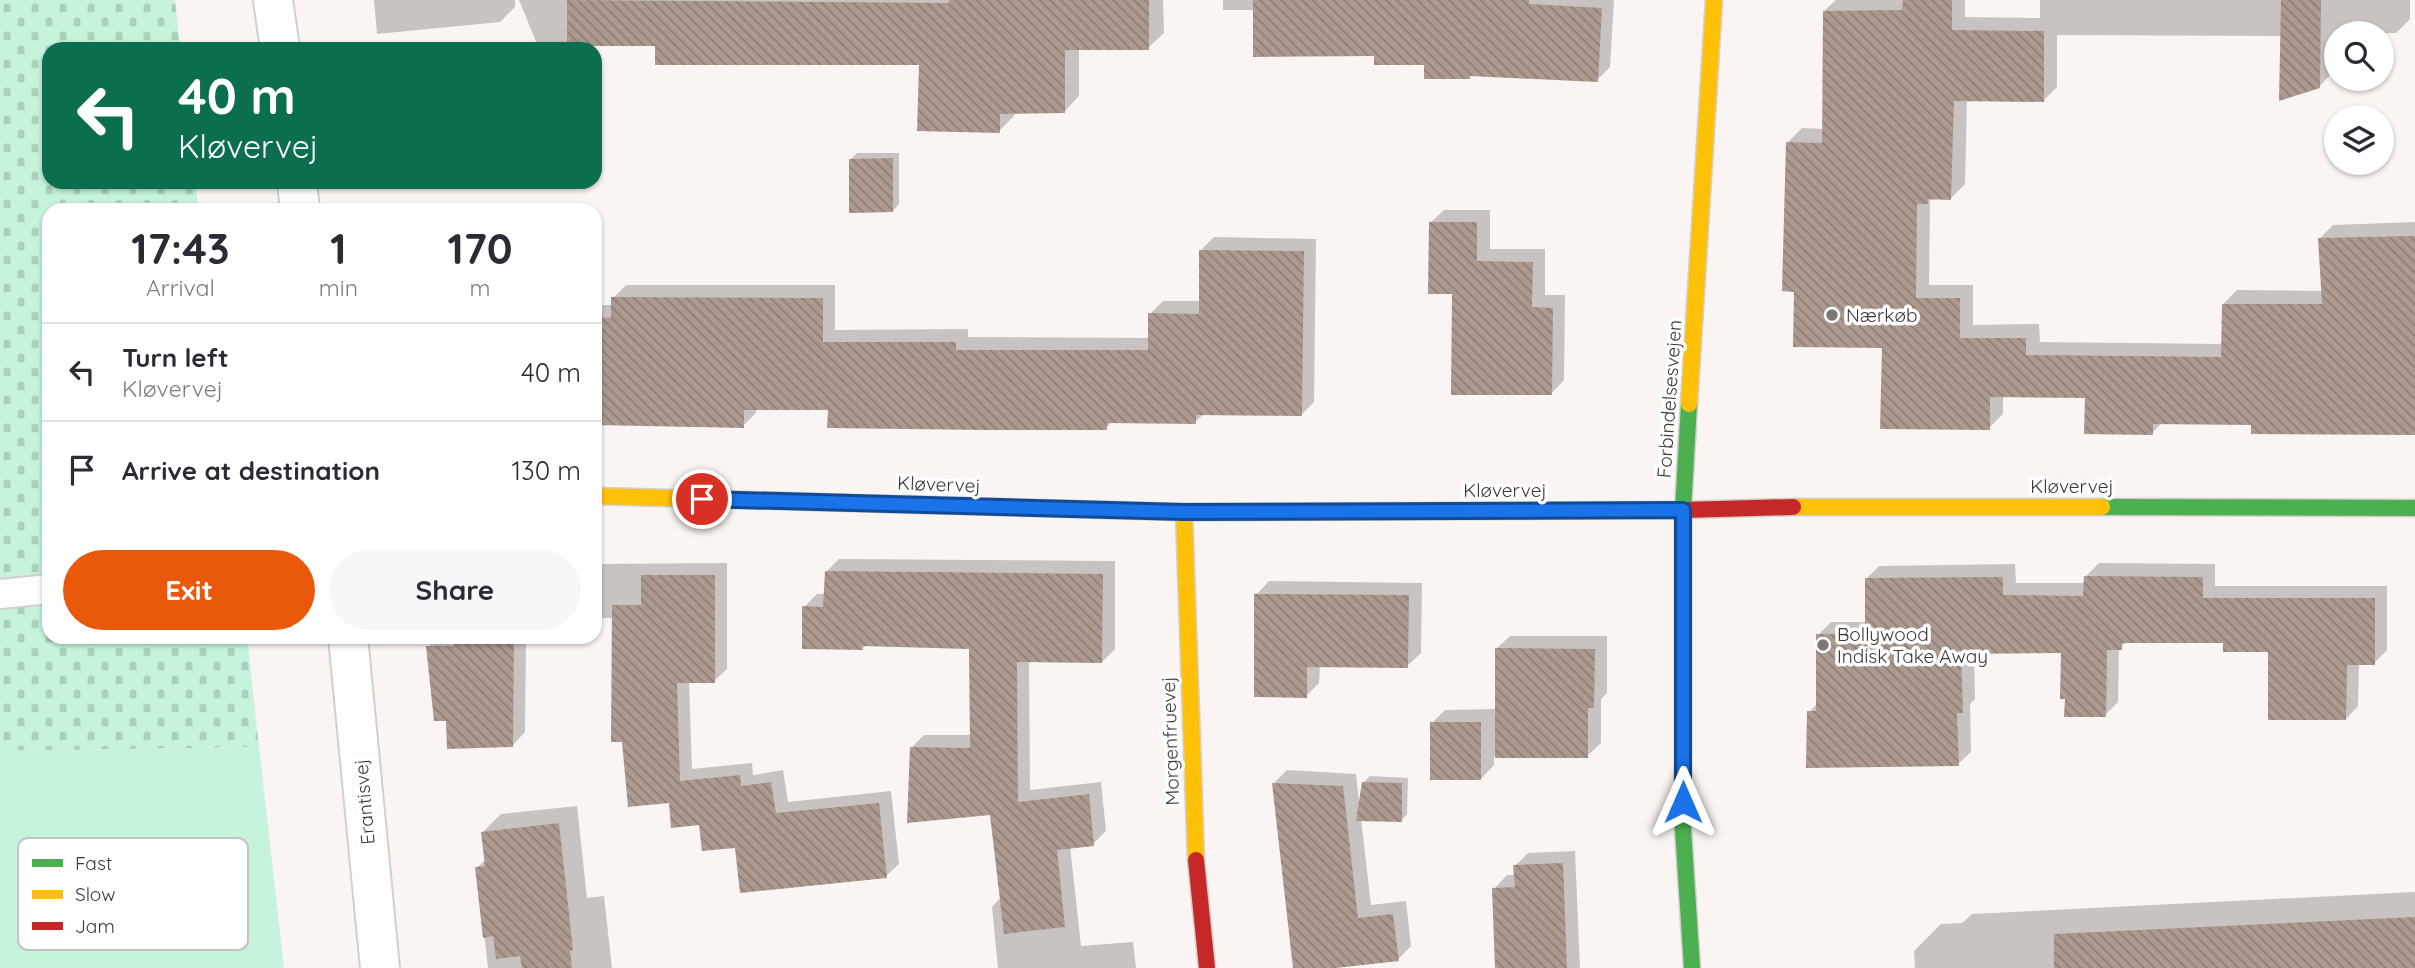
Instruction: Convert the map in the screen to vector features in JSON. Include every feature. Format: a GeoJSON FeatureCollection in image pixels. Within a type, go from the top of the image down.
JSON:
{"type":"FeatureCollection","features":[{"type":"Feature","properties":{"kind":"street"},"geometry":{"type":"LineString","coordinates":[[274,0],[279,42]]}},
{"type":"Feature","properties":{"kind":"street","name":"Forbindelsesvejen"},"geometry":{"type":"LineString","coordinates":[[1692,968],[1683,829],[1683,510],[1714,0]]}},
{"type":"Feature","properties":{"kind":"street","name":"Kløvervej"},"geometry":{"type":"LineString","coordinates":[[602,496],[1184,512],[1683,510],[1816,506],[2415,508]]}},
{"type":"Feature","properties":{"kind":"street","name":"Morgenfruevej"},"geometry":{"type":"LineString","coordinates":[[1184,512],[1194,845],[1208,968]]}},
{"type":"Feature","properties":{"kind":"street","name":"Erantisvej"},"geometry":{"type":"LineString","coordinates":[[349,644],[380,968]]}},
{"type":"Feature","properties":{"kind":"lane"},"geometry":{"type":"LineString","coordinates":[[0,594],[42,590]]}},
{"type":"Feature","properties":{"kind":"green space"},"geometry":{"type":"Polygon","coordinates":[[[0,0],[175,0],[179,42],[42,42],[42,189],[196,189],[198,203],[42,203],[42,644],[248,644],[259,747],[0,751],[0,0]]]}},
{"type":"Feature","properties":{"kind":"green space"},"geometry":{"type":"Polygon","coordinates":[[[259,747],[284,968],[0,968],[0,751],[259,747]]]}},
{"type":"Feature","properties":{"kind":"building"},"geometry":{"type":"Polygon","coordinates":[[[567,0],[949,3],[949,0],[1149,0],[1149,50],[1065,50],[1065,113],[1000,114],[1000,133],[917,131],[919,65],[655,65],[655,46],[602,46],[602,42],[567,42],[567,0]]]}},
{"type":"Feature","properties":{"kind":"building"},"geometry":{"type":"Polygon","coordinates":[[[1253,0],[1529,0],[1529,4],[1602,8],[1598,82],[1470,76],[1470,79],[1424,79],[1424,65],[1374,65],[1374,56],[1253,57],[1253,0]]]}},
{"type":"Feature","properties":{"kind":"building"},"geometry":{"type":"Polygon","coordinates":[[[1903,0],[1952,0],[1952,30],[2044,31],[2044,102],[1954,101],[1951,200],[1928,199],[1928,204],[1917,204],[1916,298],[1960,298],[1960,338],[2026,338],[2026,355],[2221,357],[2222,304],[2322,304],[2318,238],[2415,236],[2415,435],[2251,434],[2251,425],[2153,424],[2153,435],[2084,434],[2085,398],[1990,397],[1990,430],[1880,429],[1882,348],[1793,347],[1794,292],[1782,291],[1786,142],[1822,143],[1823,11],[1902,10],[1903,0]]]}},
{"type":"Feature","properties":{"kind":"building"},"geometry":{"type":"Polygon","coordinates":[[[2281,0],[2321,0],[2320,88],[2279,101],[2281,0]]]}},
{"type":"Feature","properties":{"kind":"building"},"geometry":{"type":"Polygon","coordinates":[[[893,158],[893,212],[849,213],[849,159],[893,158]]]}},
{"type":"Feature","properties":{"kind":"building"},"geometry":{"type":"Polygon","coordinates":[[[1429,222],[1477,222],[1477,261],[1533,262],[1532,307],[1553,308],[1552,395],[1451,395],[1452,294],[1428,294],[1429,222]]]}},
{"type":"Feature","properties":{"kind":"building"},"geometry":{"type":"Polygon","coordinates":[[[1199,250],[1304,251],[1302,416],[1196,415],[1196,424],[1107,423],[1107,430],[984,430],[827,428],[828,410],[744,410],[744,428],[602,425],[602,317],[611,318],[611,297],[823,298],[823,342],[956,342],[956,350],[1148,350],[1148,313],[1199,314],[1199,250]]]}},
{"type":"Feature","properties":{"kind":"building"},"geometry":{"type":"Polygon","coordinates":[[[825,571],[1103,574],[1102,663],[1017,662],[1018,802],[1089,794],[1094,846],[1057,850],[1065,927],[1004,934],[990,815],[907,823],[910,747],[970,748],[969,649],[862,646],[863,650],[802,649],[802,606],[823,607],[825,571]]]}},
{"type":"Feature","properties":{"kind":"building"},"geometry":{"type":"Polygon","coordinates":[[[641,575],[715,575],[715,683],[677,683],[680,781],[740,775],[741,786],[771,782],[776,813],[879,803],[887,878],[740,893],[735,848],[702,851],[699,825],[671,828],[669,803],[628,807],[622,742],[611,742],[612,605],[641,605],[641,575]]]}},
{"type":"Feature","properties":{"kind":"building"},"geometry":{"type":"Polygon","coordinates":[[[2084,576],[2203,577],[2203,598],[2375,598],[2375,665],[2347,665],[2346,720],[2268,720],[2268,652],[2223,652],[2223,643],[2122,643],[2122,650],[2107,650],[2106,717],[2064,717],[2065,699],[2060,699],[2061,653],[1961,654],[1963,713],[1957,713],[1959,766],[1806,768],[1807,711],[1816,711],[1816,634],[1865,634],[1865,578],[2003,577],[2003,595],[2083,596],[2084,576]]]}},
{"type":"Feature","properties":{"kind":"building"},"geometry":{"type":"Polygon","coordinates":[[[1254,594],[1409,595],[1408,668],[1307,667],[1307,698],[1254,697],[1254,594]]]}},
{"type":"Feature","properties":{"kind":"building"},"geometry":{"type":"Polygon","coordinates":[[[514,644],[513,747],[447,749],[446,721],[434,721],[426,646],[514,644]]]}},
{"type":"Feature","properties":{"kind":"building"},"geometry":{"type":"Polygon","coordinates":[[[1495,648],[1595,649],[1594,708],[1588,708],[1588,758],[1495,758],[1495,648]]]}},
{"type":"Feature","properties":{"kind":"building"},"geometry":{"type":"Polygon","coordinates":[[[1430,722],[1481,722],[1481,780],[1430,780],[1430,722]]]}},
{"type":"Feature","properties":{"kind":"building"},"geometry":{"type":"Polygon","coordinates":[[[1362,782],[1402,783],[1402,822],[1356,821],[1362,782]]]}},
{"type":"Feature","properties":{"kind":"building"},"geometry":{"type":"Polygon","coordinates":[[[1272,783],[1343,786],[1358,918],[1393,914],[1399,961],[1336,968],[1293,968],[1272,783]]]}},
{"type":"Feature","properties":{"kind":"building"},"geometry":{"type":"Polygon","coordinates":[[[559,823],[573,950],[570,951],[572,968],[522,968],[520,956],[496,959],[493,936],[483,938],[475,867],[485,866],[481,832],[559,823]]]}},
{"type":"Feature","properties":{"kind":"building"},"geometry":{"type":"Polygon","coordinates":[[[1563,863],[1567,968],[1495,968],[1492,888],[1515,887],[1513,865],[1563,863]]]}},
{"type":"Feature","properties":{"kind":"building"},"geometry":{"type":"Polygon","coordinates":[[[2415,917],[2415,968],[2054,968],[2054,934],[2415,917]]]}},
{"type":"Feature","properties":{"kind":"traffic: fast"},"geometry":{"type":"LineString","coordinates":[[1689,404],[1683,510],[1683,829],[1692,968]]}},
{"type":"Feature","properties":{"kind":"traffic: fast"},"geometry":{"type":"LineString","coordinates":[[2102,507],[2415,508]]}},
{"type":"Feature","properties":{"kind":"traffic: slow"},"geometry":{"type":"LineString","coordinates":[[1689,404],[1714,0]]}},
{"type":"Feature","properties":{"kind":"traffic: slow"},"geometry":{"type":"LineString","coordinates":[[602,496],[1182,512]]}},
{"type":"Feature","properties":{"kind":"traffic: slow"},"geometry":{"type":"LineString","coordinates":[[1793,507],[2102,507]]}},
{"type":"Feature","properties":{"kind":"traffic: slow"},"geometry":{"type":"LineString","coordinates":[[1184,512],[1196,860]]}},
{"type":"Feature","properties":{"kind":"traffic: jam"},"geometry":{"type":"LineString","coordinates":[[1182,512],[1793,507]]}},
{"type":"Feature","properties":{"kind":"traffic: jam"},"geometry":{"type":"LineString","coordinates":[[1196,860],[1207,968]]}},
{"type":"Feature","properties":{"kind":"place","name":"Nærkøb"},"geometry":{"type":"Point","coordinates":[1832,315]}},
{"type":"Feature","properties":{"kind":"place","name":"Bollywood Indisk Take Away"},"geometry":{"type":"Point","coordinates":[1823,645]}},
{"type":"Feature","properties":{"kind":"route"},"geometry":{"type":"LineString","coordinates":[[702,499],[1184,512],[1683,510],[1683,802]]}}]}
